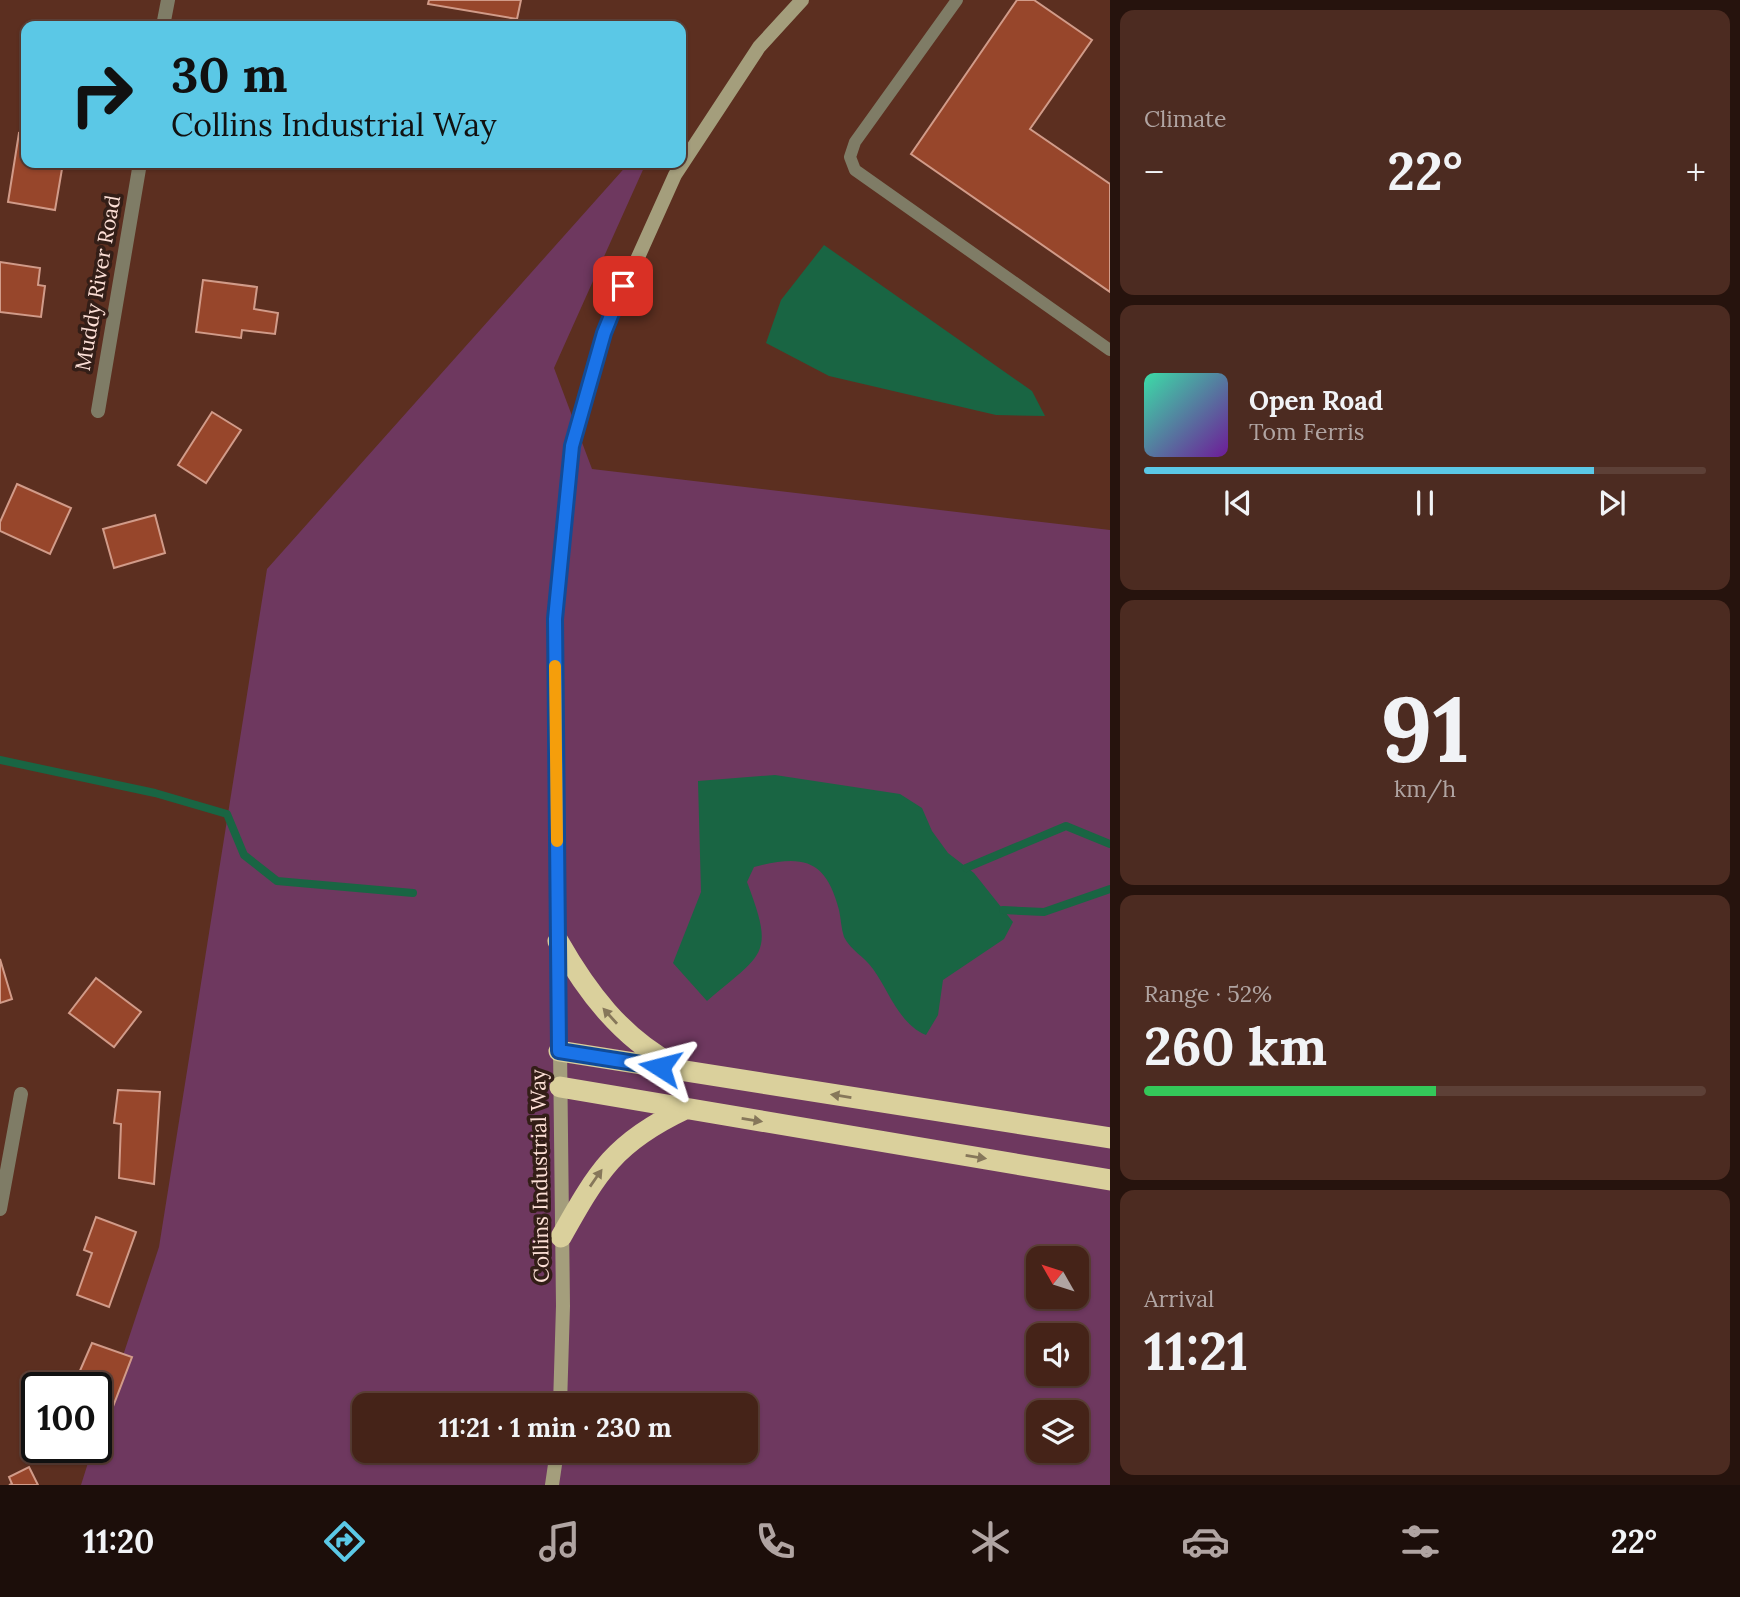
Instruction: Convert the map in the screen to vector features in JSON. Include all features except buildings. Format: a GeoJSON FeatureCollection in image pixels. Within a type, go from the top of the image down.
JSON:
{"type":"FeatureCollection","features":[{"type":"Feature","properties":{"kind":"highway"},"geometry":{"type":"LineString","coordinates":[[558,941],[586,986],[613,1020],[646,1049],[684,1071]]}},
{"type":"Feature","properties":{"kind":"highway"},"geometry":{"type":"LineString","coordinates":[[559,1051],[1110,1138]]}},
{"type":"Feature","properties":{"kind":"highway"},"geometry":{"type":"LineString","coordinates":[[560,1087],[1110,1180]]}},
{"type":"Feature","properties":{"kind":"highway"},"geometry":{"type":"LineString","coordinates":[[561,1237],[589,1188],[621,1147],[639,1133],[685,1109]]}},
{"type":"Feature","properties":{"kind":"street"},"geometry":{"type":"LineString","coordinates":[[164,21],[167,0]]}},
{"type":"Feature","properties":{"kind":"street","name":"Collins Industrial Way"},"geometry":{"type":"LineString","coordinates":[[686,158],[759,47],[802,0]]}},
{"type":"Feature","properties":{"kind":"street","name":"Muddy River Road"},"geometry":{"type":"LineString","coordinates":[[98,411],[139,168]]}},
{"type":"Feature","properties":{"kind":"street","name":"Collins Industrial Way"},"geometry":{"type":"LineString","coordinates":[[560,1393],[555,619],[572,446],[604,333],[680,168]]}},
{"type":"Feature","properties":{"kind":"street"},"geometry":{"type":"LineString","coordinates":[[0,1209],[21,1094]]}},
{"type":"Feature","properties":{"kind":"street"},"geometry":{"type":"LineString","coordinates":[[552,1485],[555,1463]]}},
{"type":"Feature","properties":{"kind":"lane"},"geometry":{"type":"LineString","coordinates":[[957,0],[855,142],[850,157],[855,170],[1110,350]]}},
{"type":"Feature","properties":{"kind":"shaded area"},"geometry":{"type":"Polygon","coordinates":[[[625,168],[644,168],[554,368],[592,469],[1110,530],[1110,1485],[81,1485],[88,1463],[112,1463],[112,1389],[159,1247],[267,569],[625,168]]]}},
{"type":"Feature","properties":{"kind":"shaded area"},"geometry":{"type":"Polygon","coordinates":[[[824,245],[1032,391],[1045,416],[996,415],[829,376],[766,343],[781,300],[824,245]]]}},
{"type":"Feature","properties":{"kind":"shaded area"},"geometry":{"type":"Polygon","coordinates":[[[775,775],[900,794],[922,808],[932,831],[948,853],[974,873],[1013,922],[1004,939],[943,980],[938,1015],[926,1035],[902,1015],[873,969],[847,942],[834,893],[827,880],[810,864],[786,861],[754,867],[747,882],[761,925],[759,951],[741,972],[707,1001],[673,963],[701,892],[698,781],[775,775]]]}},
{"type":"Feature","properties":{"kind":"waterway"},"geometry":{"type":"LineString","coordinates":[[0,760],[155,793],[227,814],[244,855],[277,881],[413,893]]}},
{"type":"Feature","properties":{"kind":"waterway"},"geometry":{"type":"LineString","coordinates":[[966,868],[1066,826],[1110,844]]}},
{"type":"Feature","properties":{"kind":"waterway"},"geometry":{"type":"LineString","coordinates":[[1003,910],[1044,912],[1110,889]]}},
{"type":"Feature","properties":{"kind":"slow traffic"},"geometry":{"type":"LineString","coordinates":[[555,666],[557,841]]}},
{"type":"Feature","properties":{"kind":"route"},"geometry":{"type":"LineString","coordinates":[[623,286],[604,333],[572,446],[555,619],[559,1051],[660,1067]]}}]}
